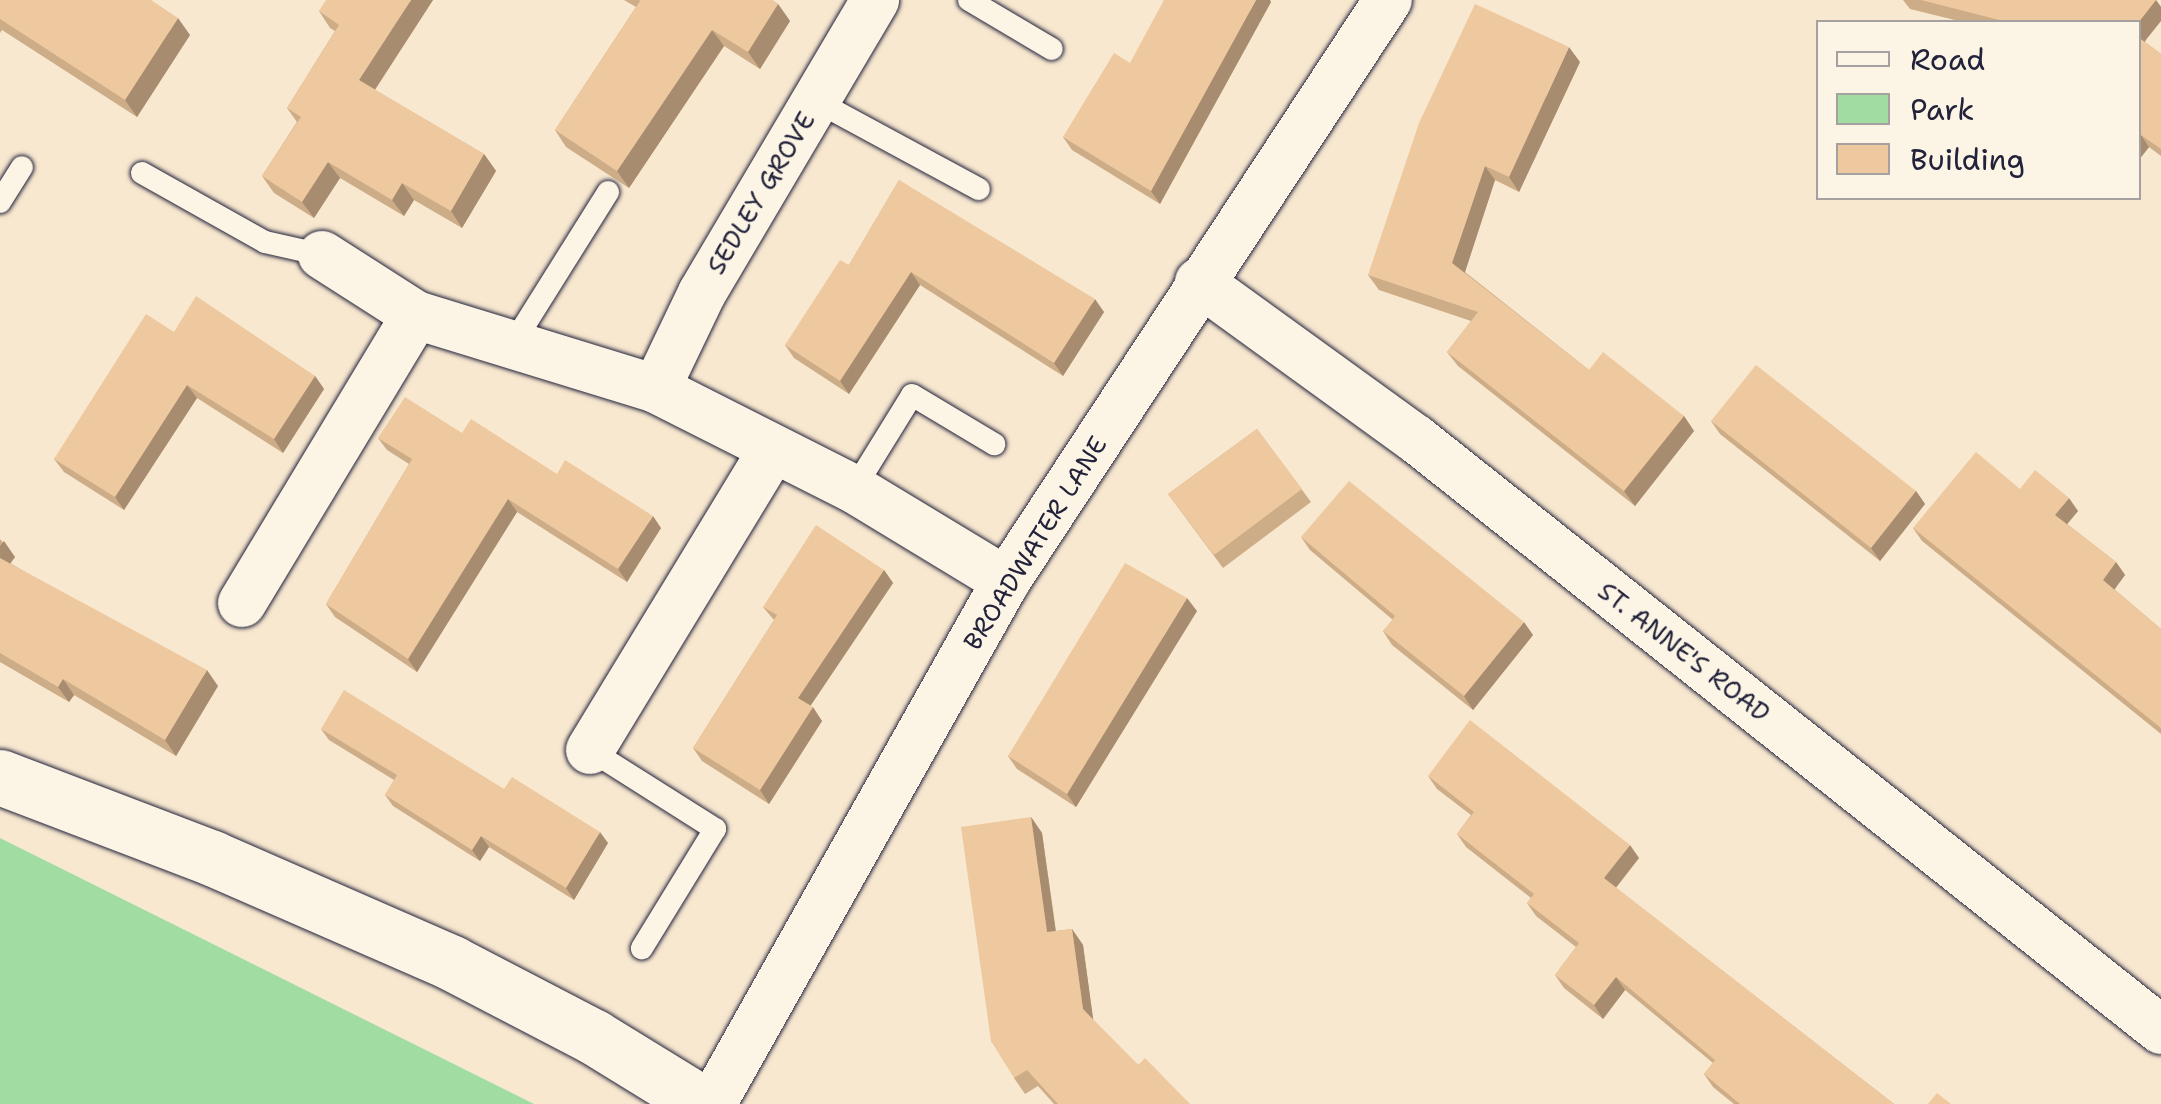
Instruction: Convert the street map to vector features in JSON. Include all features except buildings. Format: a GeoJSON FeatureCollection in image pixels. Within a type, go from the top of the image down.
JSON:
{"type":"FeatureCollection","features":[{"type":"Feature","properties":{"kind":"street","name":"SEDLEY GROVE"},"geometry":{"type":"LineString","coordinates":[[656,389],[702,293],[874,0]]}},
{"type":"Feature","properties":{"kind":"street","name":"BROADWATER LANE"},"geometry":{"type":"LineString","coordinates":[[712,1104],[1006,581],[1388,0]]}},
{"type":"Feature","properties":{"kind":"street"},"geometry":{"type":"LineString","coordinates":[[322,255],[416,314],[656,389],[854,490],[1006,581]]}},
{"type":"Feature","properties":{"kind":"street","name":"ST. ANNE'S ROAD"},"geometry":{"type":"LineString","coordinates":[[1199,282],[1416,439],[2161,1030]]}},
{"type":"Feature","properties":{"kind":"street"},"geometry":{"type":"LineString","coordinates":[[242,603],[416,314]]}},
{"type":"Feature","properties":{"kind":"street"},"geometry":{"type":"LineString","coordinates":[[590,750],[772,449]]}},
{"type":"Feature","properties":{"kind":"street"},"geometry":{"type":"LineString","coordinates":[[0,777],[212,858],[452,963],[594,1037],[703,1104]]}},
{"type":"Feature","properties":{"kind":"lane"},"geometry":{"type":"LineString","coordinates":[[969,0],[1052,49]]}},
{"type":"Feature","properties":{"kind":"lane"},"geometry":{"type":"LineString","coordinates":[[816,101],[979,189]]}},
{"type":"Feature","properties":{"kind":"lane"},"geometry":{"type":"LineString","coordinates":[[0,202],[22,166]]}},
{"type":"Feature","properties":{"kind":"lane"},"geometry":{"type":"LineString","coordinates":[[142,173],[265,242],[322,255]]}},
{"type":"Feature","properties":{"kind":"lane"},"geometry":{"type":"LineString","coordinates":[[514,342],[608,192]]}},
{"type":"Feature","properties":{"kind":"lane"},"geometry":{"type":"LineString","coordinates":[[854,490],[912,395],[994,444]]}},
{"type":"Feature","properties":{"kind":"lane"},"geometry":{"type":"LineString","coordinates":[[590,750],[714,829],[642,948]]}},
{"type":"Feature","properties":{"kind":"green space"},"geometry":{"type":"Polygon","coordinates":[[[0,838],[534,1104],[0,1104],[0,838]]]}}]}
